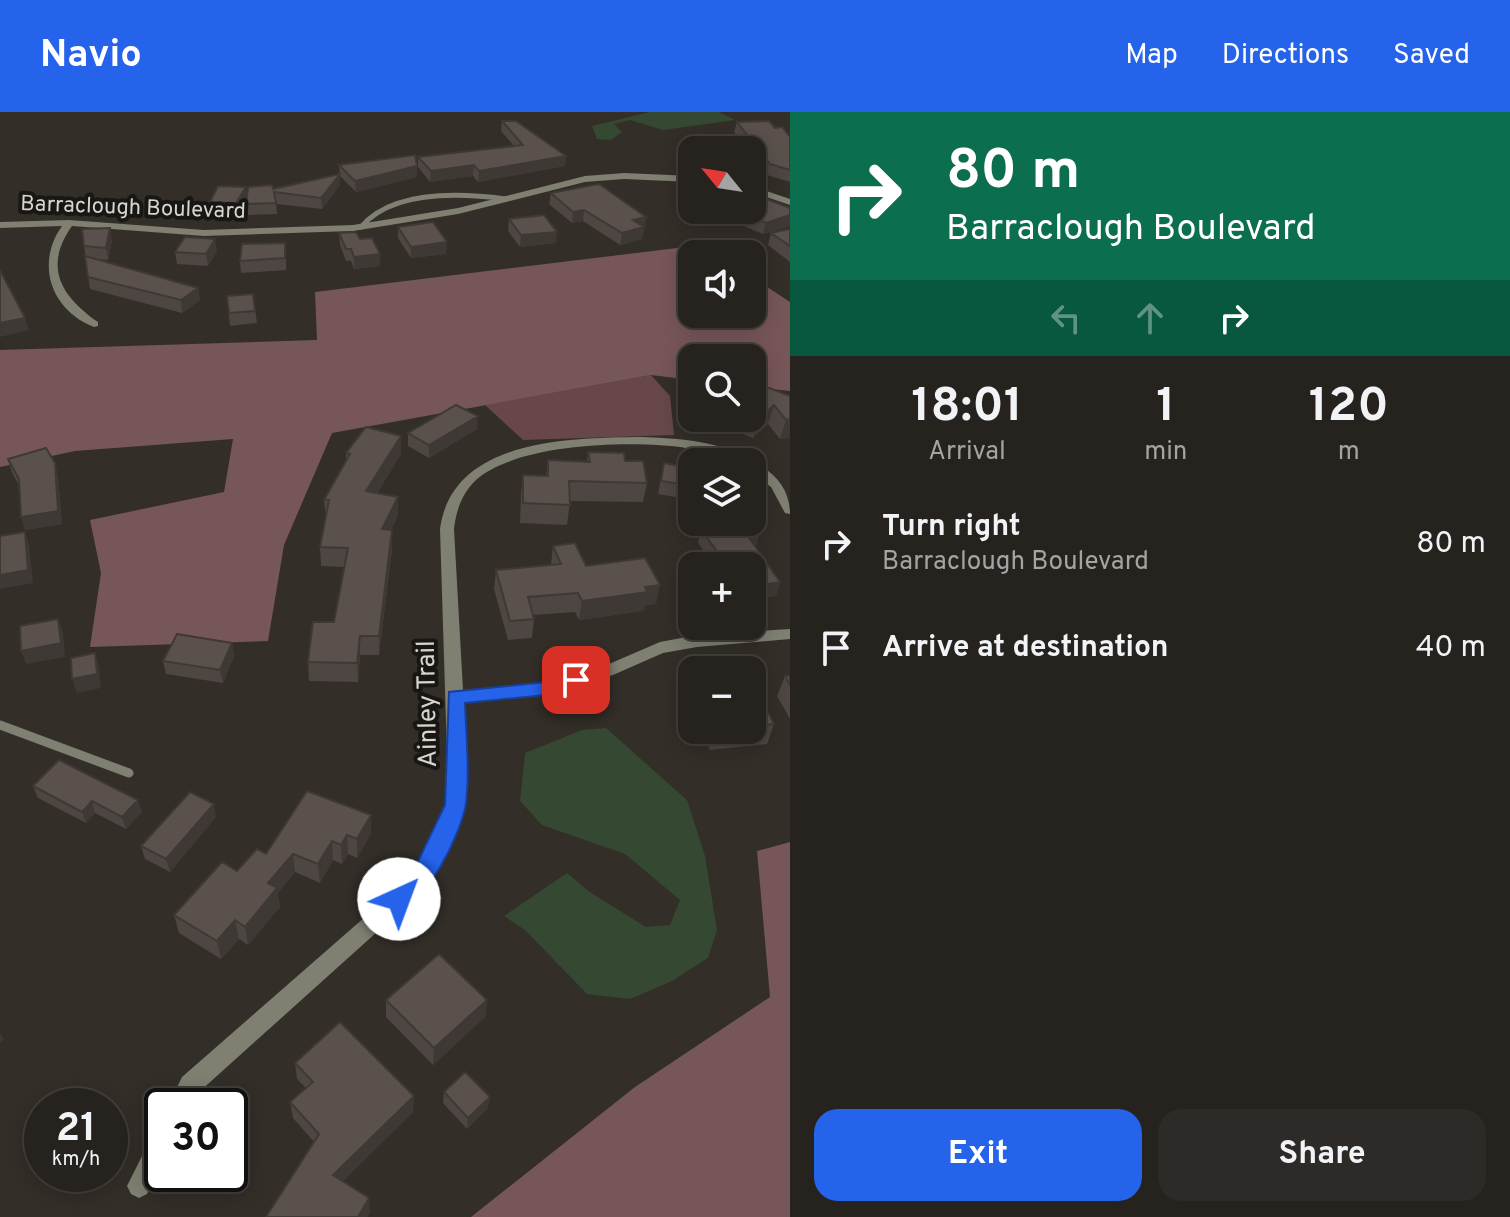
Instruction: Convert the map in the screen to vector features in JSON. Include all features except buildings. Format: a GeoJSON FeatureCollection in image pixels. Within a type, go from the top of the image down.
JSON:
{"type":"FeatureCollection","features":[{"type":"Feature","properties":{"kind":"street","name":"Barraclough Boulevard"},"geometry":{"type":"LineString","coordinates":[[0,225],[69,223],[204,233],[361,227],[458,211],[595,178],[678,179]]}},
{"type":"Feature","properties":{"kind":"street"},"geometry":{"type":"LineString","coordinates":[[766,194],[790,202]]}},
{"type":"Feature","properties":{"kind":"street"},"geometry":{"type":"LineString","coordinates":[[69,223],[49,254],[50,268],[71,310],[94,324]]}},
{"type":"Feature","properties":{"kind":"street","name":"Ainley Trail"},"geometry":{"type":"LineString","coordinates":[[188,1088],[420,881],[438,849],[456,805],[456,697],[448,552],[451,508],[466,484],[488,464],[534,448],[586,443],[687,444],[705,448]]}},
{"type":"Feature","properties":{"kind":"street"},"geometry":{"type":"LineString","coordinates":[[766,477],[776,485],[790,510]]}},
{"type":"Feature","properties":{"kind":"street"},"geometry":{"type":"LineString","coordinates":[[456,697],[546,689],[607,671],[660,648],[697,641],[790,634]]}},
{"type":"Feature","properties":{"kind":"street"},"geometry":{"type":"LineString","coordinates":[[139,1186],[144,1176]]}},
{"type":"Feature","properties":{"kind":"lane","name":"Barraclough Boulevard"},"geometry":{"type":"LineString","coordinates":[[361,227],[380,211],[427,198],[467,195],[506,199]]}},
{"type":"Feature","properties":{"kind":"lane"},"geometry":{"type":"LineString","coordinates":[[0,725],[129,773]]}},
{"type":"Feature","properties":{"kind":"shaded area"},"geometry":{"type":"Polygon","coordinates":[[[650,112],[719,112],[735,120],[663,130],[630,120],[614,124],[622,132],[611,140],[597,139],[592,126],[650,112]]]}},
{"type":"Feature","properties":{"kind":"shaded area"},"geometry":{"type":"Polygon","coordinates":[[[678,248],[678,328],[766,328],[766,286],[790,302],[790,391],[766,388],[766,344],[678,344],[678,378],[651,375],[332,433],[284,545],[268,641],[90,647],[101,573],[90,520],[224,492],[233,439],[75,451],[0,467],[0,350],[317,340],[315,292],[678,248]]]}},
{"type":"Feature","properties":{"kind":"shaded area"},"geometry":{"type":"Polygon","coordinates":[[[651,375],[670,396],[674,435],[523,440],[485,405],[651,375]]]}},
{"type":"Feature","properties":{"kind":"shaded area"},"geometry":{"type":"Polygon","coordinates":[[[606,728],[687,800],[705,856],[717,930],[708,958],[672,981],[630,999],[587,994],[525,930],[504,916],[567,873],[591,893],[646,927],[670,925],[680,900],[625,854],[542,825],[520,801],[525,753],[582,730],[606,728]]]}},
{"type":"Feature","properties":{"kind":"shaded area"},"geometry":{"type":"Polygon","coordinates":[[[790,842],[790,1217],[471,1217],[635,1087],[770,997],[757,851],[790,842]]]}},
{"type":"Feature","properties":{"kind":"route"},"geometry":{"type":"LineString","coordinates":[[399,899],[420,881],[438,849],[456,805],[456,697],[546,689],[576,680]]}}]}
